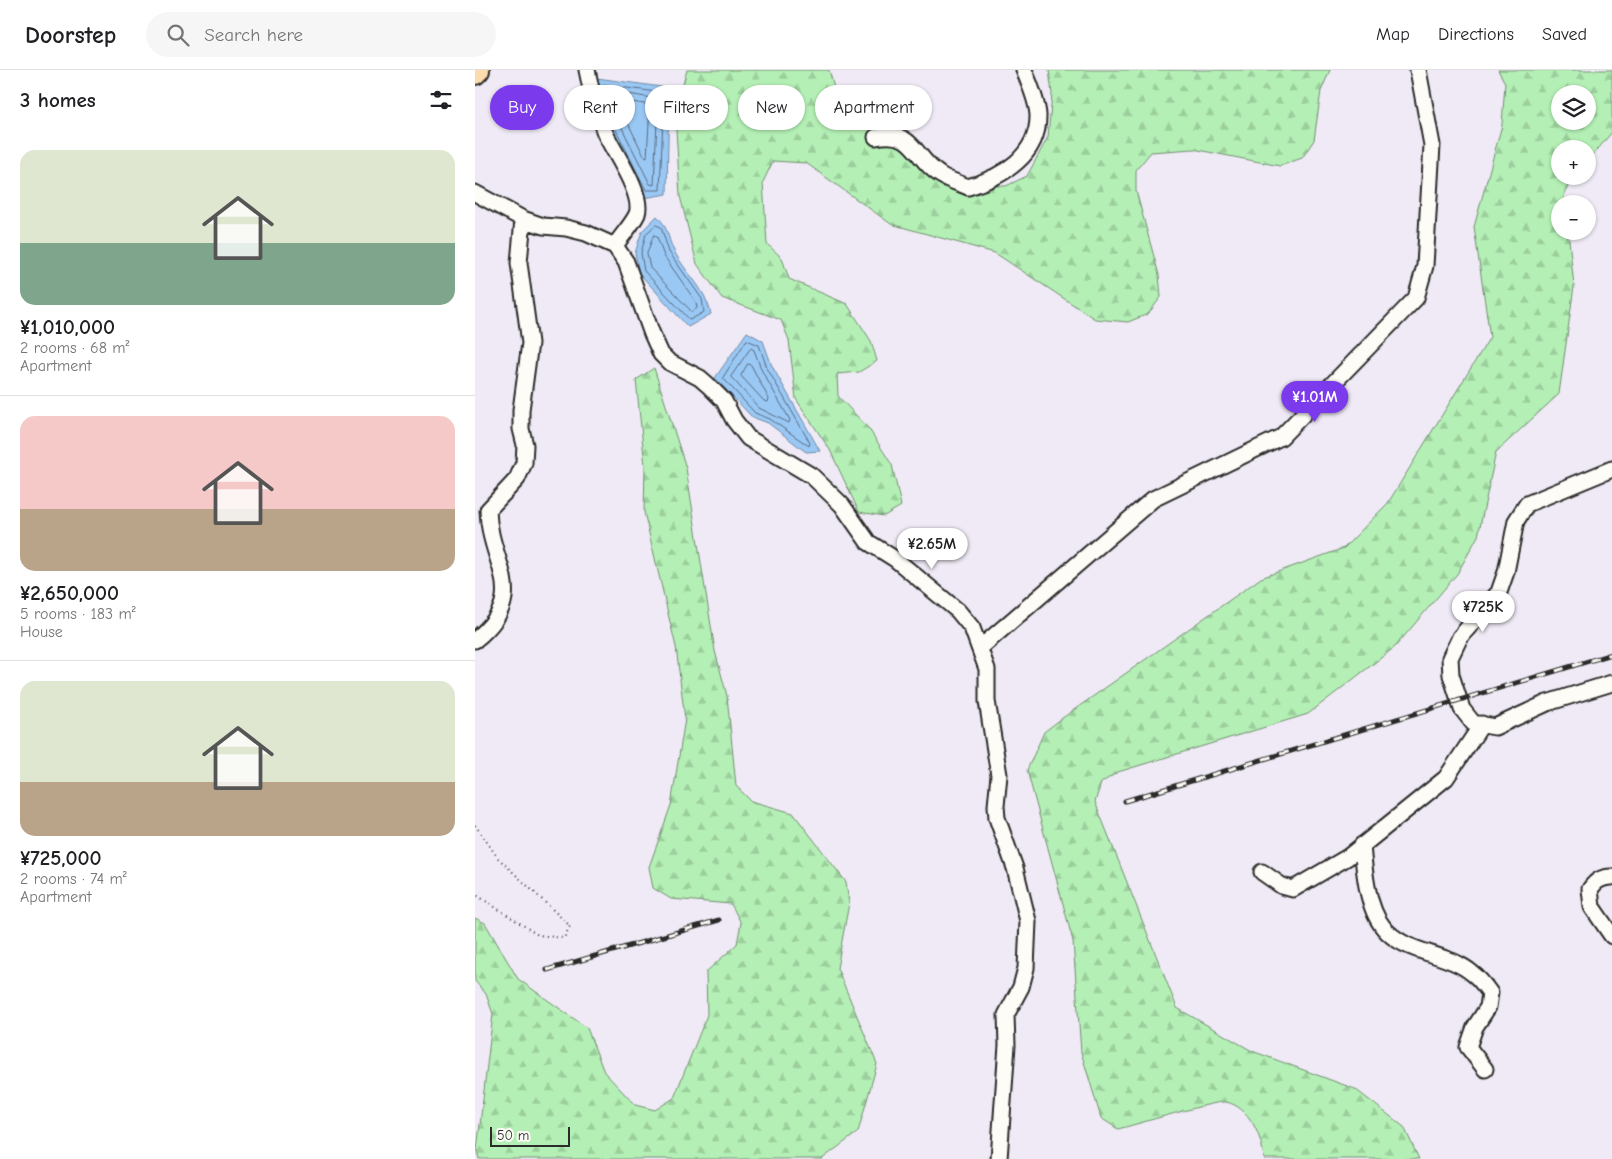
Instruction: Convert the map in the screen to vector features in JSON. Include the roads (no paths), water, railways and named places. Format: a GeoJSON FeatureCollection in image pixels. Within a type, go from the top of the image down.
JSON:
{"type":"FeatureCollection","features":[{"type":"Feature","properties":{"kind":"highway"},"geometry":{"type":"LineString","coordinates":[[475,73],[478,70]]}},
{"type":"Feature","properties":{"kind":"street"},"geometry":{"type":"LineString","coordinates":[[587,70],[591,91],[605,132],[635,192],[638,204],[637,213],[615,246]]}},
{"type":"Feature","properties":{"kind":"street"},"geometry":{"type":"LineString","coordinates":[[876,136],[888,134],[906,138],[939,174],[968,187],[1003,175],[1018,162],[1033,141],[1038,115],[1033,93],[1024,70]]}},
{"type":"Feature","properties":{"kind":"street"},"geometry":{"type":"LineString","coordinates":[[981,648],[1153,499],[1281,437],[1416,298],[1425,266],[1431,145],[1418,70]]}},
{"type":"Feature","properties":{"kind":"street"},"geometry":{"type":"LineString","coordinates":[[475,183],[475,192],[523,219],[543,226],[566,228],[586,233],[615,246],[626,262],[661,354],[669,362],[700,378],[708,385],[724,402],[734,420],[748,438],[812,476],[842,505],[868,542],[895,559],[958,611],[972,628],[981,648],[987,669],[987,701],[999,775],[996,806],[997,818],[1015,868],[1029,921],[1026,968],[1021,987],[1007,1015],[1007,1045],[999,1159]]}},
{"type":"Feature","properties":{"kind":"street"},"geometry":{"type":"LineString","coordinates":[[475,640],[497,619],[504,604],[505,588],[488,525],[488,510],[517,479],[524,463],[525,444],[521,429],[521,410],[530,343],[519,263],[523,219]]}},
{"type":"Feature","properties":{"kind":"street"},"geometry":{"type":"LineString","coordinates":[[1612,469],[1527,504],[1516,521],[1506,572],[1499,592],[1460,638],[1450,658],[1451,675],[1462,709],[1473,723],[1495,727],[1547,703],[1612,683]]}},
{"type":"Feature","properties":{"kind":"street"},"geometry":{"type":"LineString","coordinates":[[1262,872],[1282,886],[1293,889],[1348,857],[1446,778],[1482,724]]}},
{"type":"Feature","properties":{"kind":"street"},"geometry":{"type":"LineString","coordinates":[[1362,845],[1364,878],[1370,900],[1383,927],[1401,942],[1439,956],[1472,972],[1490,993],[1488,1007],[1475,1027],[1468,1047],[1485,1069]]}},
{"type":"Feature","properties":{"kind":"street"},"geometry":{"type":"LineString","coordinates":[[1612,877],[1604,877],[1595,882],[1590,889],[1592,907],[1612,936]]}},
{"type":"Feature","properties":{"kind":"water"},"geometry":{"type":"Polygon","coordinates":[[[597,78],[647,85],[645,85],[645,130],[668,130],[667,194],[644,198],[611,132],[610,130],[635,130],[635,85],[599,85],[597,78]]]}},
{"type":"Feature","properties":{"kind":"water"},"geometry":{"type":"Polygon","coordinates":[[[657,216],[666,229],[674,251],[700,288],[711,314],[688,327],[639,273],[635,253],[642,231],[657,216]]]}},
{"type":"Feature","properties":{"kind":"water"},"geometry":{"type":"Polygon","coordinates":[[[747,332],[763,341],[772,366],[820,451],[806,452],[768,423],[752,417],[715,378],[747,332]]]}},
{"type":"Feature","properties":{"kind":"railway"},"geometry":{"type":"LineString","coordinates":[[1125,801],[1612,654]]}},
{"type":"Feature","properties":{"kind":"railway"},"geometry":{"type":"LineString","coordinates":[[547,970],[719,920]]}}]}
